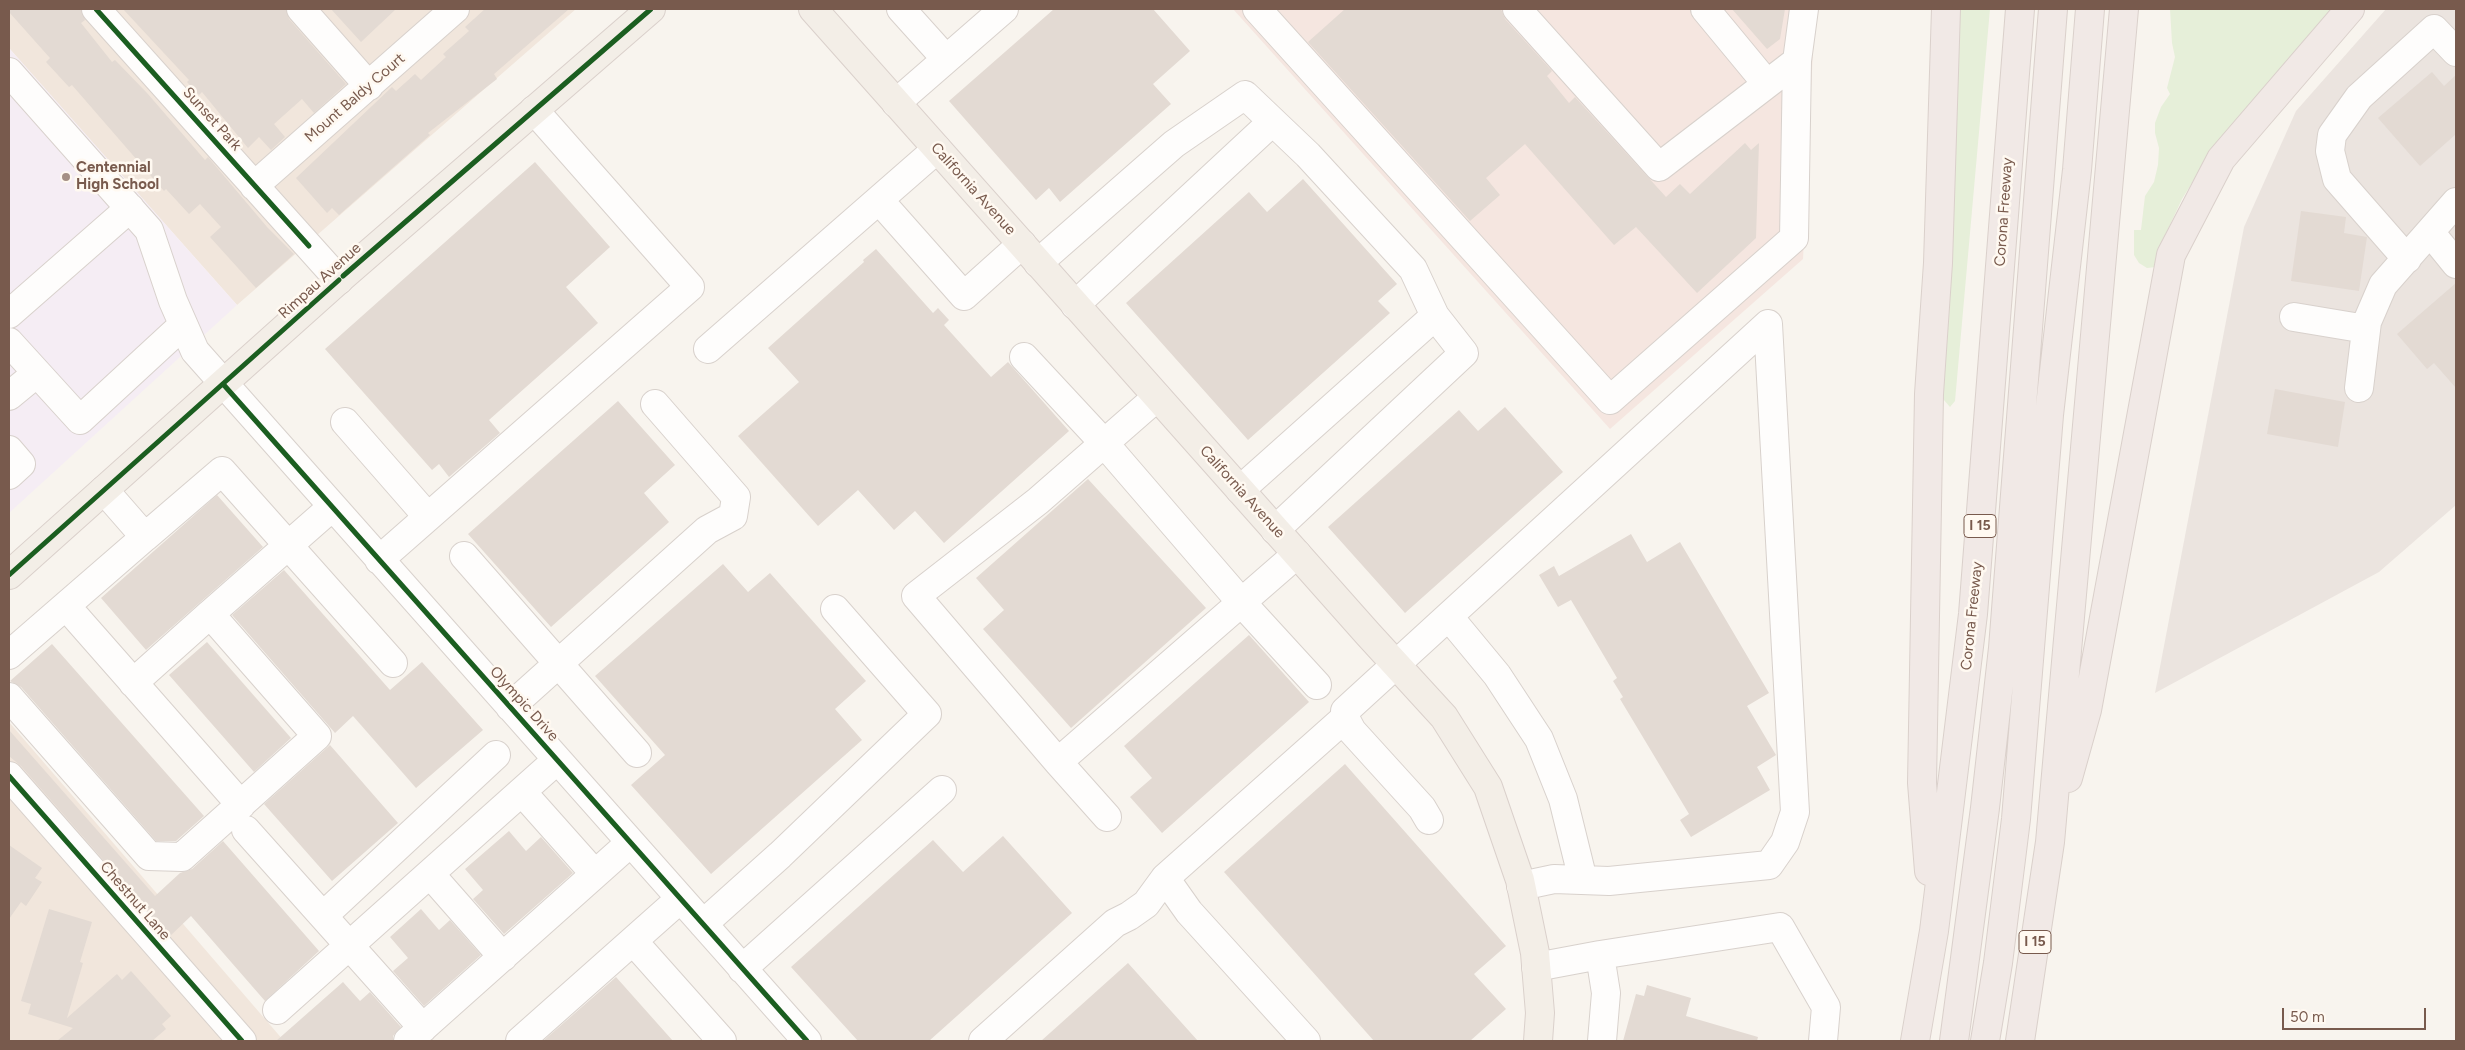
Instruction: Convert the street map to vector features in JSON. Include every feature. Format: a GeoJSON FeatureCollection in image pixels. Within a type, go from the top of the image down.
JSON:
{"type":"FeatureCollection","features":[{"type":"Feature","properties":{"kind":"highway"},"geometry":{"type":"LineString","coordinates":[[1934,931],[1922,783],[1929,394],[1938,263],[1946,9]]}},
{"type":"Feature","properties":{"kind":"highway","name":"Corona Freeway"},"geometry":{"type":"LineString","coordinates":[[1915,1041],[1934,931],[1973,614],[2020,9]]}},
{"type":"Feature","properties":{"kind":"highway"},"geometry":{"type":"LineString","coordinates":[[1954,1041],[1985,808],[2003,648],[2053,9]]}},
{"type":"Feature","properties":{"kind":"highway"},"geometry":{"type":"LineString","coordinates":[[1984,1041],[1998,963],[2016,819],[2049,415],[2077,170],[2090,9]]}},
{"type":"Feature","properties":{"kind":"highway","name":"I 15"},"geometry":{"type":"LineString","coordinates":[[2020,1041],[2050,842],[2124,9]]}},
{"type":"Feature","properties":{"kind":"highway"},"geometry":{"type":"LineString","coordinates":[[2050,842],[2087,710],[2171,255],[2221,159],[2350,9]]}},
{"type":"Feature","properties":{"kind":"main road","name":"Rimpau Avenue"},"geometry":{"type":"LineString","coordinates":[[9,575],[339,280],[651,9]]}},
{"type":"Feature","properties":{"kind":"main road","name":"California Avenue"},"geometry":{"type":"LineString","coordinates":[[812,9],[1275,530],[1444,717],[1488,787],[1521,886],[1536,967],[1540,1013],[1538,1041]]}},
{"type":"Feature","properties":{"kind":"street","name":"Sunset Park"},"geometry":{"type":"LineString","coordinates":[[96,9],[339,280]]}},
{"type":"Feature","properties":{"kind":"street"},"geometry":{"type":"LineString","coordinates":[[300,9],[369,86]]}},
{"type":"Feature","properties":{"kind":"street","name":"Mount Baldy Court"},"geometry":{"type":"LineString","coordinates":[[254,186],[455,9]]}},
{"type":"Feature","properties":{"kind":"street"},"geometry":{"type":"LineString","coordinates":[[901,9],[946,59]]}},
{"type":"Feature","properties":{"kind":"street"},"geometry":{"type":"LineString","coordinates":[[896,103],[1004,9]]}},
{"type":"Feature","properties":{"kind":"street"},"geometry":{"type":"LineString","coordinates":[[1257,9],[1610,400],[1794,238],[1797,61],[1804,9]]}},
{"type":"Feature","properties":{"kind":"street"},"geometry":{"type":"LineString","coordinates":[[1517,9],[1659,166],[1797,61]]}},
{"type":"Feature","properties":{"kind":"street"},"geometry":{"type":"LineString","coordinates":[[1705,9],[1767,84]]}},
{"type":"Feature","properties":{"kind":"street"},"geometry":{"type":"LineString","coordinates":[[2407,259],[2337,179],[2330,151],[2332,135],[2359,97],[2434,28],[2456,52]]}},
{"type":"Feature","properties":{"kind":"street","name":"Olympic Drive"},"geometry":{"type":"LineString","coordinates":[[9,72],[149,230],[183,325],[195,351],[807,1041]]}},
{"type":"Feature","properties":{"kind":"street"},"geometry":{"type":"LineString","coordinates":[[879,200],[964,296],[1030,254],[1174,144],[1244,95],[1308,155],[1413,269],[1435,316],[1464,353],[1275,530]]}},
{"type":"Feature","properties":{"kind":"street"},"geometry":{"type":"LineString","coordinates":[[380,560],[690,287],[534,110]]}},
{"type":"Feature","properties":{"kind":"street"},"geometry":{"type":"LineString","coordinates":[[1075,305],[1272,122]]}},
{"type":"Feature","properties":{"kind":"street"},"geometry":{"type":"LineString","coordinates":[[708,349],[937,149]]}},
{"type":"Feature","properties":{"kind":"street"},"geometry":{"type":"LineString","coordinates":[[2359,388],[2366,328],[2383,286],[2456,202]]}},
{"type":"Feature","properties":{"kind":"street"},"geometry":{"type":"LineString","coordinates":[[9,314],[130,208]]}},
{"type":"Feature","properties":{"kind":"street"},"geometry":{"type":"LineString","coordinates":[[2430,232],[2456,264]]}},
{"type":"Feature","properties":{"kind":"street"},"geometry":{"type":"LineString","coordinates":[[1240,490],[1435,316]]}},
{"type":"Feature","properties":{"kind":"street"},"geometry":{"type":"LineString","coordinates":[[2294,317],[2366,328]]}},
{"type":"Feature","properties":{"kind":"street"},"geometry":{"type":"LineString","coordinates":[[1429,820],[1422,808],[1352,731],[1345,718],[1345,711],[1768,324],[1795,812],[1785,842],[1769,865],[1609,881],[1554,879],[1521,886]]}},
{"type":"Feature","properties":{"kind":"street"},"geometry":{"type":"LineString","coordinates":[[9,342],[80,420],[183,325]]}},
{"type":"Feature","properties":{"kind":"street"},"geometry":{"type":"LineString","coordinates":[[1024,356],[1104,443],[1241,602],[1317,685]]}},
{"type":"Feature","properties":{"kind":"street"},"geometry":{"type":"LineString","coordinates":[[9,396],[37,373]]}},
{"type":"Feature","properties":{"kind":"street"},"geometry":{"type":"LineString","coordinates":[[1107,817],[916,596],[1038,501],[1157,396]]}},
{"type":"Feature","properties":{"kind":"street"},"geometry":{"type":"LineString","coordinates":[[510,707],[707,530],[733,516],[736,496],[654,404]]}},
{"type":"Feature","properties":{"kind":"street"},"geometry":{"type":"LineString","coordinates":[[345,422],[428,517]]}},
{"type":"Feature","properties":{"kind":"street"},"geometry":{"type":"LineString","coordinates":[[9,450],[21,464],[9,475]]}},
{"type":"Feature","properties":{"kind":"street"},"geometry":{"type":"LineString","coordinates":[[9,655],[222,471],[393,663]]}},
{"type":"Feature","properties":{"kind":"street"},"geometry":{"type":"LineString","coordinates":[[104,490],[145,537]]}},
{"type":"Feature","properties":{"kind":"street"},"geometry":{"type":"LineString","coordinates":[[133,683],[332,507]]}},
{"type":"Feature","properties":{"kind":"street"},"geometry":{"type":"LineString","coordinates":[[1058,762],[1297,554]]}},
{"type":"Feature","properties":{"kind":"street"},"geometry":{"type":"LineString","coordinates":[[464,556],[637,753]]}},
{"type":"Feature","properties":{"kind":"street"},"geometry":{"type":"LineString","coordinates":[[66,606],[133,683],[349,946],[415,1035],[630,843]]}},
{"type":"Feature","properties":{"kind":"street"},"geometry":{"type":"LineString","coordinates":[[703,924],[780,855],[927,714],[835,609]]}},
{"type":"Feature","properties":{"kind":"street"},"geometry":{"type":"LineString","coordinates":[[9,696],[150,856],[182,857],[243,818],[317,736],[210,614]]}},
{"type":"Feature","properties":{"kind":"street"},"geometry":{"type":"LineString","coordinates":[[1449,617],[1498,675],[1539,739],[1563,799],[1583,880]]}},
{"type":"Feature","properties":{"kind":"street"},"geometry":{"type":"LineString","coordinates":[[983,1041],[1115,922],[1129,916],[1146,904],[1164,878],[1345,718]]}},
{"type":"Feature","properties":{"kind":"street"},"geometry":{"type":"LineString","coordinates":[[323,916],[496,755]]}},
{"type":"Feature","properties":{"kind":"street"},"geometry":{"type":"LineString","coordinates":[[277,1010],[557,760]]}},
{"type":"Feature","properties":{"kind":"street","name":"Chestnut Lane"},"geometry":{"type":"LineString","coordinates":[[9,776],[242,1041]]}},
{"type":"Feature","properties":{"kind":"street"},"geometry":{"type":"LineString","coordinates":[[742,969],[942,790]]}},
{"type":"Feature","properties":{"kind":"street"},"geometry":{"type":"LineString","coordinates":[[522,792],[595,874]]}},
{"type":"Feature","properties":{"kind":"street"},"geometry":{"type":"LineString","coordinates":[[430,874],[503,956]]}},
{"type":"Feature","properties":{"kind":"street"},"geometry":{"type":"LineString","coordinates":[[1164,878],[1188,912],[1306,1041]]}},
{"type":"Feature","properties":{"kind":"street"},"geometry":{"type":"LineString","coordinates":[[520,1041],[680,899]]}},
{"type":"Feature","properties":{"kind":"street"},"geometry":{"type":"LineString","coordinates":[[1536,967],[1780,927],[1826,1007],[1823,1041]]}},
{"type":"Feature","properties":{"kind":"street"},"geometry":{"type":"LineString","coordinates":[[633,941],[722,1041]]}},
{"type":"Feature","properties":{"kind":"street"},"geometry":{"type":"LineString","coordinates":[[1600,955],[1606,994],[1602,1041]]}},
{"type":"Feature","properties":{"kind":"shaded area"},"geometry":{"type":"Polygon","coordinates":[[[9,9],[576,9],[237,305],[9,48],[9,9]]]}},
{"type":"Feature","properties":{"kind":"shaded area"},"geometry":{"type":"Polygon","coordinates":[[[1233,9],[1815,9],[1803,259],[1610,429],[1233,9]]]}},
{"type":"Feature","properties":{"kind":"shaded area"},"geometry":{"type":"Polygon","coordinates":[[[2386,9],[2456,9],[2456,505],[2379,572],[2155,693],[2244,227],[2296,111],[2386,9]]]}},
{"type":"Feature","properties":{"kind":"shaded area","name":"Centennial High School"},"geometry":{"type":"Polygon","coordinates":[[[9,48],[237,305],[9,513],[9,48]]]}},
{"type":"Feature","properties":{"kind":"shaded area"},"geometry":{"type":"Polygon","coordinates":[[[9,722],[284,1041],[9,1041],[9,722]]]}},
{"type":"Feature","properties":{"kind":"green space"},"geometry":{"type":"Polygon","coordinates":[[[1955,9],[1990,9],[1955,401],[1950,407],[1943,399],[1942,385],[1955,9]]]}},
{"type":"Feature","properties":{"kind":"green space"},"geometry":{"type":"Polygon","coordinates":[[[2170,9],[2333,9],[2213,149],[2182,199],[2162,242],[2156,267],[2147,268],[2139,263],[2134,255],[2134,230],[2141,230],[2145,196],[2154,182],[2158,165],[2159,148],[2155,133],[2155,123],[2161,107],[2170,94],[2167,88],[2175,57],[2172,43],[2170,9]]]}},
{"type":"Feature","properties":{"kind":"building"},"geometry":{"type":"Polygon","coordinates":[[[9,9],[81,9],[85,20],[81,23],[112,62],[115,60],[147,93],[205,160],[208,157],[267,227],[294,254],[256,288],[210,237],[221,227],[200,204],[189,214],[166,189],[164,191],[72,85],[69,87],[46,62],[50,58],[9,12],[9,9]]]}},
{"type":"Feature","properties":{"kind":"building"},"geometry":{"type":"Polygon","coordinates":[[[123,9],[286,9],[289,19],[346,84],[314,113],[302,99],[274,124],[285,137],[271,150],[259,137],[248,148],[202,92],[199,95],[187,82],[189,80],[123,9]]]}},
{"type":"Feature","properties":{"kind":"building"},"geometry":{"type":"Polygon","coordinates":[[[331,9],[396,9],[361,42],[331,9]]]}},
{"type":"Feature","properties":{"kind":"building"},"geometry":{"type":"Polygon","coordinates":[[[485,9],[569,9],[494,74],[497,79],[428,133],[430,135],[339,215],[332,208],[327,213],[296,178],[392,87],[396,91],[415,74],[421,80],[446,57],[443,54],[469,31],[465,27],[485,9]]]}},
{"type":"Feature","properties":{"kind":"building"},"geometry":{"type":"Polygon","coordinates":[[[1054,9],[1153,9],[1190,51],[1153,84],[1171,104],[1060,202],[1049,188],[1036,200],[949,101],[1054,9]]]}},
{"type":"Feature","properties":{"kind":"building"},"geometry":{"type":"Polygon","coordinates":[[[1345,9],[1501,9],[1505,19],[1552,71],[1547,76],[1569,103],[1575,97],[1666,197],[1680,184],[1690,194],[1745,143],[1751,150],[1759,143],[1756,238],[1697,293],[1636,227],[1614,245],[1525,144],[1486,178],[1500,195],[1470,221],[1308,42],[1345,9]]]}},
{"type":"Feature","properties":{"kind":"building"},"geometry":{"type":"Polygon","coordinates":[[[1732,9],[1785,9],[1780,39],[1767,49],[1732,9]]]}},
{"type":"Feature","properties":{"kind":"building"},"geometry":{"type":"Polygon","coordinates":[[[2432,72],[2444,86],[2456,75],[2456,134],[2420,166],[2378,118],[2432,72]]]}},
{"type":"Feature","properties":{"kind":"building"},"geometry":{"type":"Polygon","coordinates":[[[535,162],[610,247],[566,287],[598,323],[489,420],[500,433],[449,477],[439,464],[432,470],[325,349],[535,162]]]}},
{"type":"Feature","properties":{"kind":"building"},"geometry":{"type":"Polygon","coordinates":[[[1303,179],[1397,284],[1378,301],[1390,313],[1248,440],[1126,303],[1249,192],[1267,212],[1303,179]]]}},
{"type":"Feature","properties":{"kind":"building"},"geometry":{"type":"Polygon","coordinates":[[[2301,211],[2346,217],[2344,233],[2367,237],[2359,291],[2291,281],[2301,211]]]}},
{"type":"Feature","properties":{"kind":"building"},"geometry":{"type":"Polygon","coordinates":[[[876,249],[933,313],[938,308],[949,320],[944,325],[991,377],[1008,362],[1069,431],[944,543],[915,511],[894,530],[858,490],[818,526],[738,436],[799,382],[768,348],[876,249]]]}},
{"type":"Feature","properties":{"kind":"building"},"geometry":{"type":"Polygon","coordinates":[[[2456,283],[2456,388],[2434,363],[2427,369],[2397,334],[2456,283]]]}},
{"type":"Feature","properties":{"kind":"building"},"geometry":{"type":"Polygon","coordinates":[[[2275,389],[2345,402],[2338,447],[2267,434],[2275,389]]]}},
{"type":"Feature","properties":{"kind":"building"},"geometry":{"type":"Polygon","coordinates":[[[618,401],[675,465],[644,493],[669,522],[551,627],[468,534],[618,401]]]}},
{"type":"Feature","properties":{"kind":"building"},"geometry":{"type":"Polygon","coordinates":[[[1505,407],[1563,472],[1405,613],[1328,527],[1459,410],[1478,431],[1505,407]]]}},
{"type":"Feature","properties":{"kind":"building"},"geometry":{"type":"Polygon","coordinates":[[[1088,479],[1206,608],[1071,728],[983,629],[1004,610],[976,578],[1088,479]]]}},
{"type":"Feature","properties":{"kind":"building"},"geometry":{"type":"Polygon","coordinates":[[[217,495],[263,547],[146,650],[101,598],[217,495]]]}},
{"type":"Feature","properties":{"kind":"building"},"geometry":{"type":"Polygon","coordinates":[[[1631,534],[1647,562],[1680,542],[1769,693],[1747,706],[1776,755],[1757,767],[1770,790],[1691,837],[1680,820],[1689,814],[1620,699],[1623,697],[1613,681],[1617,678],[1571,600],[1558,607],[1539,575],[1554,566],[1559,576],[1631,534]]]}},
{"type":"Feature","properties":{"kind":"building"},"geometry":{"type":"Polygon","coordinates":[[[723,564],[748,592],[770,573],[866,681],[835,709],[862,740],[711,874],[631,785],[665,755],[595,676],[723,564]]]}},
{"type":"Feature","properties":{"kind":"building"},"geometry":{"type":"Polygon","coordinates":[[[284,570],[390,690],[422,662],[483,730],[416,788],[353,716],[335,733],[232,615],[284,570]]]}},
{"type":"Feature","properties":{"kind":"building"},"geometry":{"type":"Polygon","coordinates":[[[1249,635],[1309,702],[1162,833],[1130,797],[1152,778],[1124,746],[1249,635]]]}},
{"type":"Feature","properties":{"kind":"building"},"geometry":{"type":"Polygon","coordinates":[[[207,642],[291,738],[254,772],[169,675],[207,642]]]}},
{"type":"Feature","properties":{"kind":"building"},"geometry":{"type":"Polygon","coordinates":[[[52,644],[204,816],[176,841],[156,841],[21,687],[10,681],[52,644]]]}},
{"type":"Feature","properties":{"kind":"building"},"geometry":{"type":"Polygon","coordinates":[[[9,730],[155,896],[180,873],[192,869],[223,841],[319,951],[265,1001],[191,916],[170,936],[21,766],[9,756],[9,730]]]}},
{"type":"Feature","properties":{"kind":"building"},"geometry":{"type":"Polygon","coordinates":[[[330,745],[398,823],[332,881],[264,804],[330,745]]]}},
{"type":"Feature","properties":{"kind":"building"},"geometry":{"type":"Polygon","coordinates":[[[1345,764],[1506,946],[1474,974],[1506,1009],[1470,1041],[1374,1041],[1224,872],[1345,764]]]}},
{"type":"Feature","properties":{"kind":"building"},"geometry":{"type":"Polygon","coordinates":[[[509,831],[526,851],[541,837],[573,873],[504,934],[473,899],[483,890],[465,869],[509,831]]]}},
{"type":"Feature","properties":{"kind":"building"},"geometry":{"type":"Polygon","coordinates":[[[1003,836],[1072,913],[929,1041],[858,1041],[791,967],[933,840],[963,872],[1003,836]]]}},
{"type":"Feature","properties":{"kind":"building"},"geometry":{"type":"Polygon","coordinates":[[[9,845],[42,868],[35,878],[42,882],[26,906],[21,902],[9,919],[9,845]]]}},
{"type":"Feature","properties":{"kind":"building"},"geometry":{"type":"Polygon","coordinates":[[[49,909],[92,922],[80,962],[83,963],[67,1018],[117,974],[122,980],[131,971],[171,1016],[162,1024],[166,1029],[152,1041],[57,1041],[73,1028],[28,1014],[31,1004],[21,1001],[49,909]]]}},
{"type":"Feature","properties":{"kind":"building"},"geometry":{"type":"Polygon","coordinates":[[[421,909],[439,930],[450,920],[481,955],[424,1006],[393,971],[408,958],[390,937],[421,909]]]}},
{"type":"Feature","properties":{"kind":"building"},"geometry":{"type":"Polygon","coordinates":[[[1128,963],[1198,1041],[1041,1041],[1128,963]]]}},
{"type":"Feature","properties":{"kind":"building"},"geometry":{"type":"Polygon","coordinates":[[[616,977],[673,1041],[543,1041],[616,977]]]}},
{"type":"Feature","properties":{"kind":"building"},"geometry":{"type":"Polygon","coordinates":[[[343,982],[360,1001],[370,992],[401,1027],[393,1036],[393,1041],[276,1041],[343,982]]]}},
{"type":"Feature","properties":{"kind":"building"},"geometry":{"type":"Polygon","coordinates":[[[1647,985],[1691,998],[1686,1016],[1758,1037],[1757,1041],[1623,1041],[1636,994],[1644,996],[1647,985]]]}},
{"type":"Feature","properties":{"kind":"cycle path"},"geometry":{"type":"LineString","coordinates":[[96,9],[309,246]]}},
{"type":"Feature","properties":{"kind":"cycle path"},"geometry":{"type":"LineString","coordinates":[[343,276],[651,9]]}},
{"type":"Feature","properties":{"kind":"cycle path"},"geometry":{"type":"LineString","coordinates":[[9,575],[339,280]]}},
{"type":"Feature","properties":{"kind":"cycle path"},"geometry":{"type":"LineString","coordinates":[[223,384],[807,1041]]}},
{"type":"Feature","properties":{"kind":"cycle path"},"geometry":{"type":"LineString","coordinates":[[9,776],[242,1041]]}},
{"type":"Feature","properties":{"kind":"place","name":"Centennial High School"},"geometry":{"type":"Point","coordinates":[66,177]}}]}
